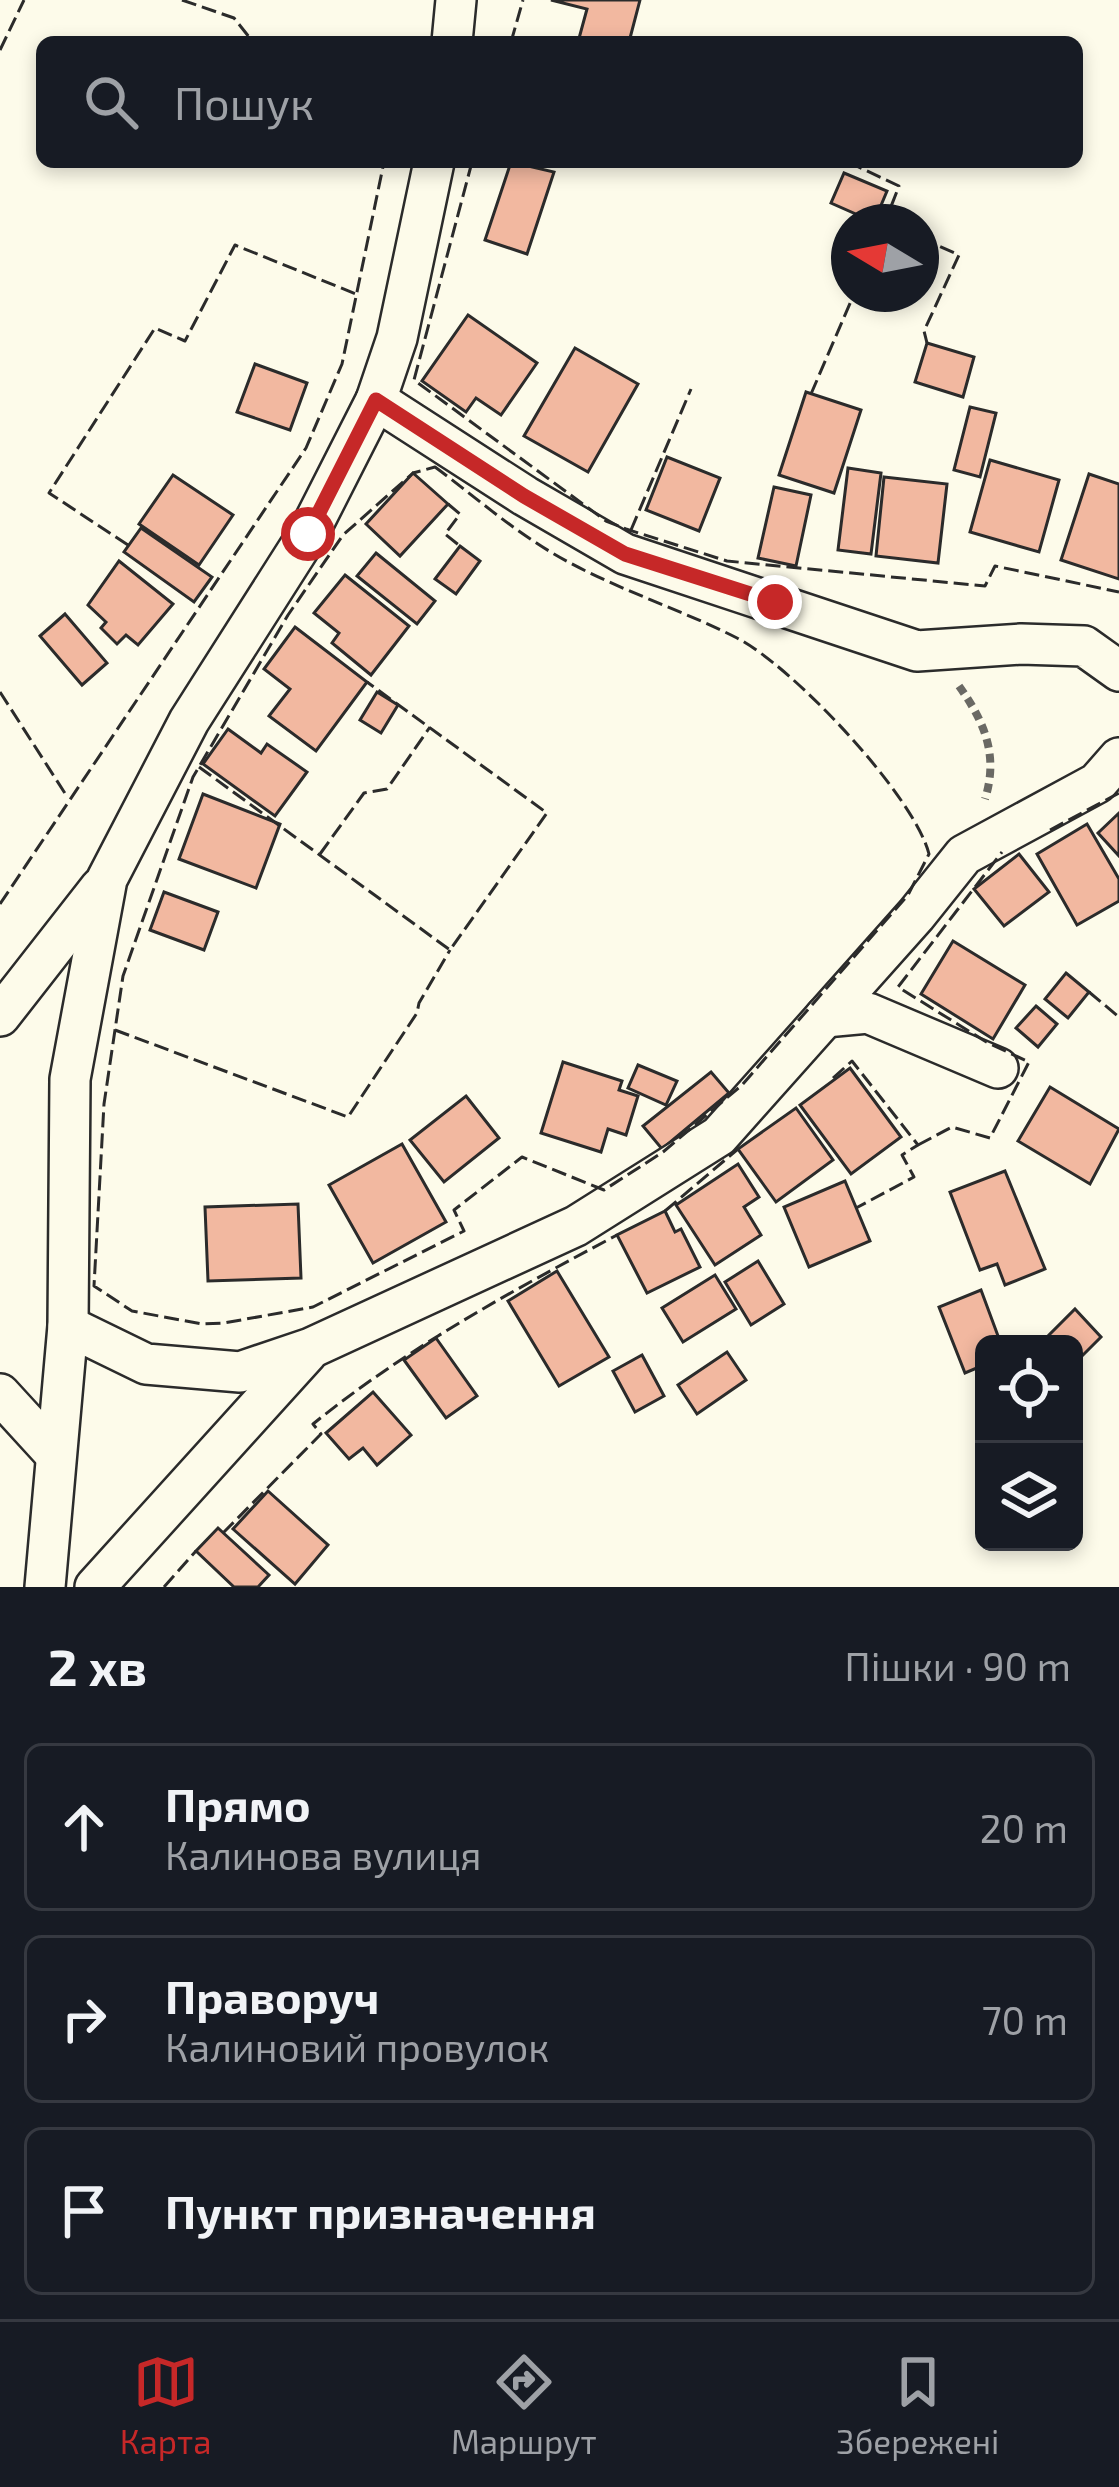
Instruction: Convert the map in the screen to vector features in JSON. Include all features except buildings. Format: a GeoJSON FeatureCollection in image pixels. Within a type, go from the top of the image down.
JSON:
{"type":"FeatureCollection","features":[{"type":"Feature","properties":{"kind":"street"},"geometry":{"type":"LineString","coordinates":[[453,36],[456,0]]}},
{"type":"Feature","properties":{"kind":"street"},"geometry":{"type":"LineString","coordinates":[[0,1016],[106,879],[189,721],[308,534],[376,400],[397,338],[433,168]]}},
{"type":"Feature","properties":{"kind":"street"},"geometry":{"type":"LineString","coordinates":[[376,400],[524,496],[625,554],[917,651],[1021,644],[1084,646],[1119,670]]}},
{"type":"Feature","properties":{"kind":"street"},"geometry":{"type":"LineString","coordinates":[[68,1326],[146,1364],[240,1372],[311,1348],[576,1226],[719,1136],[964,855],[1097,783],[1119,758]]}},
{"type":"Feature","properties":{"kind":"street"},"geometry":{"type":"LineString","coordinates":[[45,1587],[68,1326],[70,1079],[106,879]]}},
{"type":"Feature","properties":{"kind":"street"},"geometry":{"type":"LineString","coordinates":[[825,1017],[868,1013],[998,1068]]}},
{"type":"Feature","properties":{"kind":"street"},"geometry":{"type":"LineString","coordinates":[[95,1587],[311,1348]]}},
{"type":"Feature","properties":{"kind":"street"},"geometry":{"type":"LineString","coordinates":[[0,1394],[55,1454]]}},
{"type":"Feature","properties":{"kind":"path"},"geometry":{"type":"LineString","coordinates":[[917,651],[956,682],[981,716],[990,749],[990,784],[980,832],[964,855]]}},
{"type":"Feature","properties":{"kind":"fence"},"geometry":{"type":"LineString","coordinates":[[0,50],[24,0]]}},
{"type":"Feature","properties":{"kind":"fence"},"geometry":{"type":"LineString","coordinates":[[182,0],[234,18],[248,36]]}},
{"type":"Feature","properties":{"kind":"fence"},"geometry":{"type":"LineString","coordinates":[[513,36],[523,0]]}},
{"type":"Feature","properties":{"kind":"fence"},"geometry":{"type":"LineString","coordinates":[[0,904],[306,448],[342,364],[383,168]]}},
{"type":"Feature","properties":{"kind":"fence"},"geometry":{"type":"LineString","coordinates":[[470,168],[414,380],[606,521],[727,561],[985,586],[995,566],[1119,592]]}},
{"type":"Feature","properties":{"kind":"fence"},"geometry":{"type":"LineString","coordinates":[[861,168],[899,186],[892,204]]}},
{"type":"Feature","properties":{"kind":"fence"},"geometry":{"type":"LineString","coordinates":[[128,545],[49,493],[155,328],[185,341],[235,245],[356,294]]}},
{"type":"Feature","properties":{"kind":"fence"},"geometry":{"type":"LineString","coordinates":[[939,246],[959,255],[939,298]]}},
{"type":"Feature","properties":{"kind":"fence"},"geometry":{"type":"LineString","coordinates":[[811,394],[846,312]]}},
{"type":"Feature","properties":{"kind":"fence"},"geometry":{"type":"LineString","coordinates":[[927,343],[924,331],[933,312]]}},
{"type":"Feature","properties":{"kind":"fence"},"geometry":{"type":"LineString","coordinates":[[631,530],[691,389]]}},
{"type":"Feature","properties":{"kind":"fence"},"geometry":{"type":"LineString","coordinates":[[435,467],[561,558],[712,626],[760,653],[818,703],[876,767],[919,829],[929,854],[908,895],[742,1085],[663,1152],[604,1190],[522,1157],[454,1210],[464,1231],[313,1307],[202,1324],[132,1311],[94,1286],[104,1104],[123,976],[193,777],[288,615],[343,535],[413,473],[435,467]]}},
{"type":"Feature","properties":{"kind":"fence"},"geometry":{"type":"LineString","coordinates":[[448,504],[460,514],[445,534],[460,546]]}},
{"type":"Feature","properties":{"kind":"fence"},"geometry":{"type":"LineString","coordinates":[[199,767],[450,950],[547,813],[367,682]]}},
{"type":"Feature","properties":{"kind":"fence"},"geometry":{"type":"LineString","coordinates":[[0,692],[68,798]]}},
{"type":"Feature","properties":{"kind":"fence"},"geometry":{"type":"LineString","coordinates":[[320,854],[364,793],[387,789],[430,727]]}},
{"type":"Feature","properties":{"kind":"fence"},"geometry":{"type":"LineString","coordinates":[[1050,830],[1119,793]]}},
{"type":"Feature","properties":{"kind":"fence"},"geometry":{"type":"LineString","coordinates":[[918,1145],[952,1127],[990,1138],[1029,1062],[988,1043],[898,987],[1002,852]]}},
{"type":"Feature","properties":{"kind":"fence"},"geometry":{"type":"LineString","coordinates":[[115,1030],[348,1117],[417,1013],[450,950]]}},
{"type":"Feature","properties":{"kind":"fence"},"geometry":{"type":"LineString","coordinates":[[1089,992],[1119,1017]]}},
{"type":"Feature","properties":{"kind":"fence"},"geometry":{"type":"LineString","coordinates":[[833,1078],[852,1061],[918,1145],[902,1155],[914,1177],[856,1208]]}},
{"type":"Feature","properties":{"kind":"fence"},"geometry":{"type":"LineString","coordinates":[[665,1211],[738,1149]]}},
{"type":"Feature","properties":{"kind":"fence"},"geometry":{"type":"LineString","coordinates":[[223,1533],[321,1434],[313,1424],[349,1396],[460,1322],[617,1235]]}},
{"type":"Feature","properties":{"kind":"fence"},"geometry":{"type":"LineString","coordinates":[[164,1587],[196,1551]]}},
{"type":"Feature","properties":{"kind":"route"},"geometry":{"type":"LineString","coordinates":[[308,534],[376,400],[524,496],[625,554],[775,602]]}}]}
